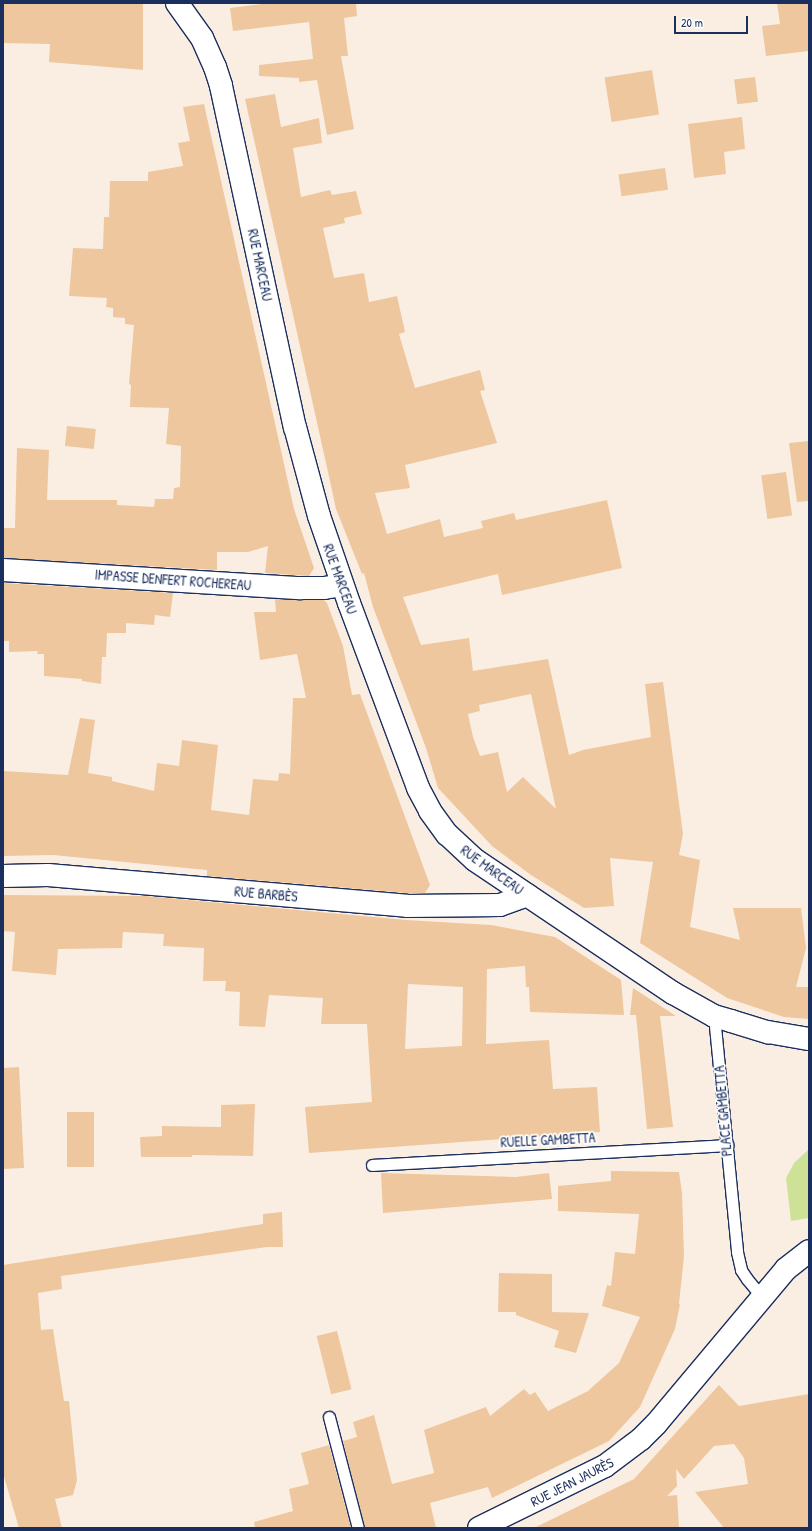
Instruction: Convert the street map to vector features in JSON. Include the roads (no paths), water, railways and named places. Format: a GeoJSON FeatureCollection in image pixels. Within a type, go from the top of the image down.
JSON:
{"type":"FeatureCollection","features":[{"type":"Feature","properties":{"kind":"street","name":"RUE MARCEAU"},"geometry":{"type":"LineString","coordinates":[[177,3],[202,38],[216,67],[298,443],[319,516],[342,585],[418,788],[430,811],[447,834],[465,852],[527,896],[673,993],[714,1016]]}},
{"type":"Feature","properties":{"kind":"street","name":"IMPASSE DENFERT ROCHEREAU"},"geometry":{"type":"LineString","coordinates":[[3,570],[300,588],[324,588],[342,585]]}},
{"type":"Feature","properties":{"kind":"street","name":"RUE BARBÈS"},"geometry":{"type":"LineString","coordinates":[[3,876],[48,875],[407,906],[500,905],[527,896]]}},
{"type":"Feature","properties":{"kind":"street"},"geometry":{"type":"LineString","coordinates":[[714,1016],[768,1032],[809,1039]]}},
{"type":"Feature","properties":{"kind":"street"},"geometry":{"type":"LineString","coordinates":[[762,1297],[786,1269],[809,1251]]}},
{"type":"Feature","properties":{"kind":"street","name":"RUE JEAN JAURÈS"},"geometry":{"type":"LineString","coordinates":[[479,1528],[605,1466],[641,1439],[656,1424],[762,1297]]}},
{"type":"Feature","properties":{"kind":"lane","name":"PLACE GAMBETTA"},"geometry":{"type":"LineString","coordinates":[[714,1016],[738,1261],[747,1279],[762,1297]]}},
{"type":"Feature","properties":{"kind":"lane","name":"RUELLE GAMBETTA"},"geometry":{"type":"LineString","coordinates":[[372,1165],[727,1145]]}},
{"type":"Feature","properties":{"kind":"lane"},"geometry":{"type":"LineString","coordinates":[[329,1417],[358,1528]]}}]}
